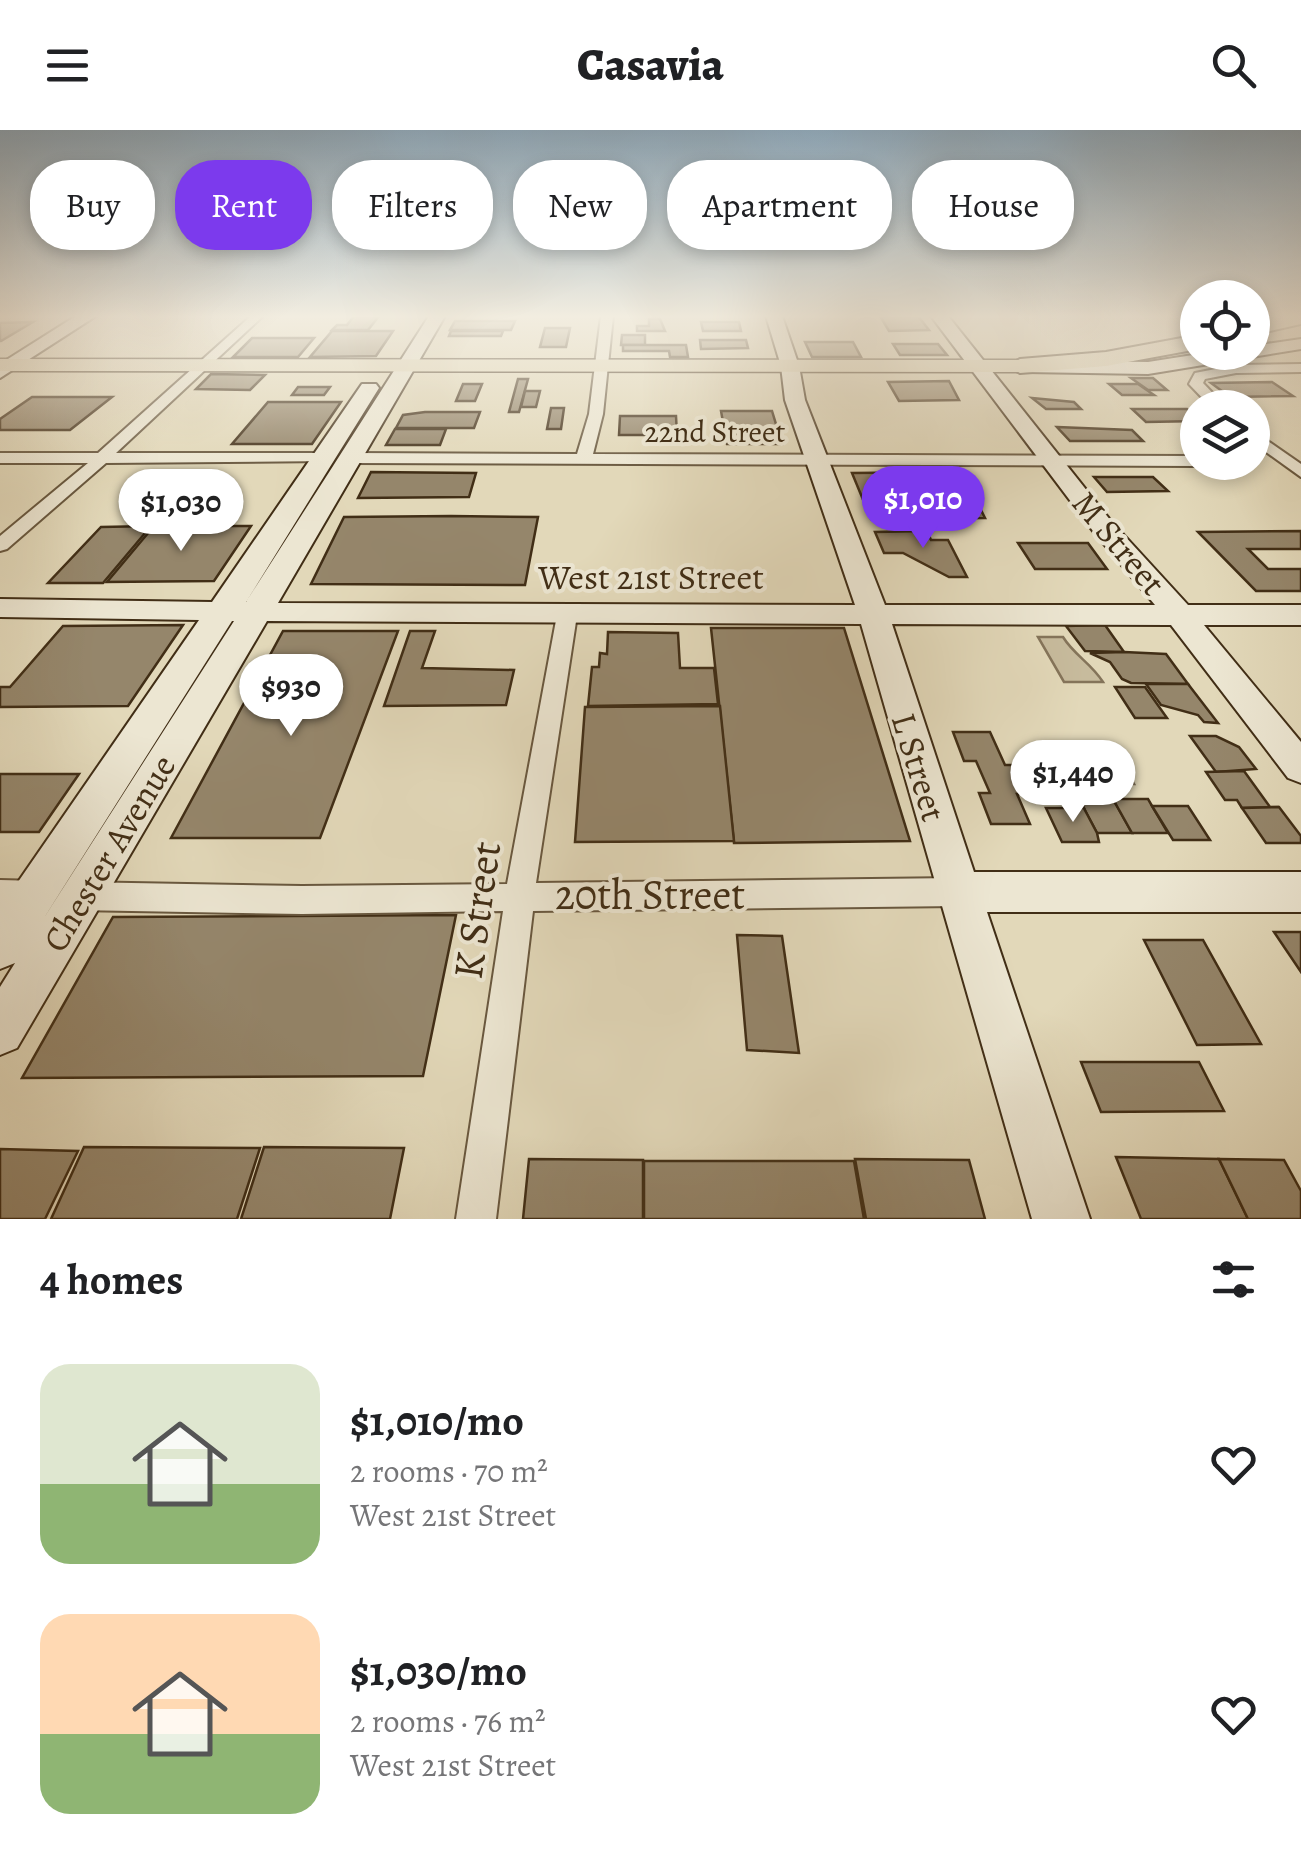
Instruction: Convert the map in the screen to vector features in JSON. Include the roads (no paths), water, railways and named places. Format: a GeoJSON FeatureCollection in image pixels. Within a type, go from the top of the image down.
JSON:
{"type":"FeatureCollection","features":[{"type":"Feature","properties":{"kind":"street"},"geometry":{"type":"LineString","coordinates":[[0,544],[203,367]]}},
{"type":"Feature","properties":{"kind":"street","name":"Chester Avenue"},"geometry":{"type":"LineString","coordinates":[[0,1030],[83,896],[240,611],[394,367]]}},
{"type":"Feature","properties":{"kind":"street"},"geometry":{"type":"LineString","coordinates":[[584,458],[602,367]]}},
{"type":"Feature","properties":{"kind":"street","name":"L Street"},"geometry":{"type":"LineString","coordinates":[[790,367],[795,400],[874,616],[1061,1219]]}},
{"type":"Feature","properties":{"kind":"street","name":"M Street"},"geometry":{"type":"LineString","coordinates":[[979,367],[1102,526],[1180,615],[1301,768]]}},
{"type":"Feature","properties":{"kind":"street"},"geometry":{"type":"LineString","coordinates":[[1031,367],[1075,370],[1156,367]]}},
{"type":"Feature","properties":{"kind":"street"},"geometry":{"type":"LineString","coordinates":[[1200,390],[1198,378],[1222,370],[1301,368]]}},
{"type":"Feature","properties":{"kind":"street"},"geometry":{"type":"LineString","coordinates":[[1270,446],[1294,461],[1301,472]]}},
{"type":"Feature","properties":{"kind":"street","name":"22nd Street"},"geometry":{"type":"LineString","coordinates":[[0,458],[1180,461]]}},
{"type":"Feature","properties":{"kind":"street","name":"West 21st Street"},"geometry":{"type":"LineString","coordinates":[[0,608],[874,616],[1301,615]]}},
{"type":"Feature","properties":{"kind":"street","name":"Chester Avenue"},"geometry":{"type":"LineString","coordinates":[[0,947],[17,895],[240,611]]}},
{"type":"Feature","properties":{"kind":"street","name":"K Street"},"geometry":{"type":"LineString","coordinates":[[476,1219],[520,895],[567,614]]}},
{"type":"Feature","properties":{"kind":"street","name":"20th Street"},"geometry":{"type":"LineString","coordinates":[[17,895],[302,900],[520,895],[1301,892]]}}]}
